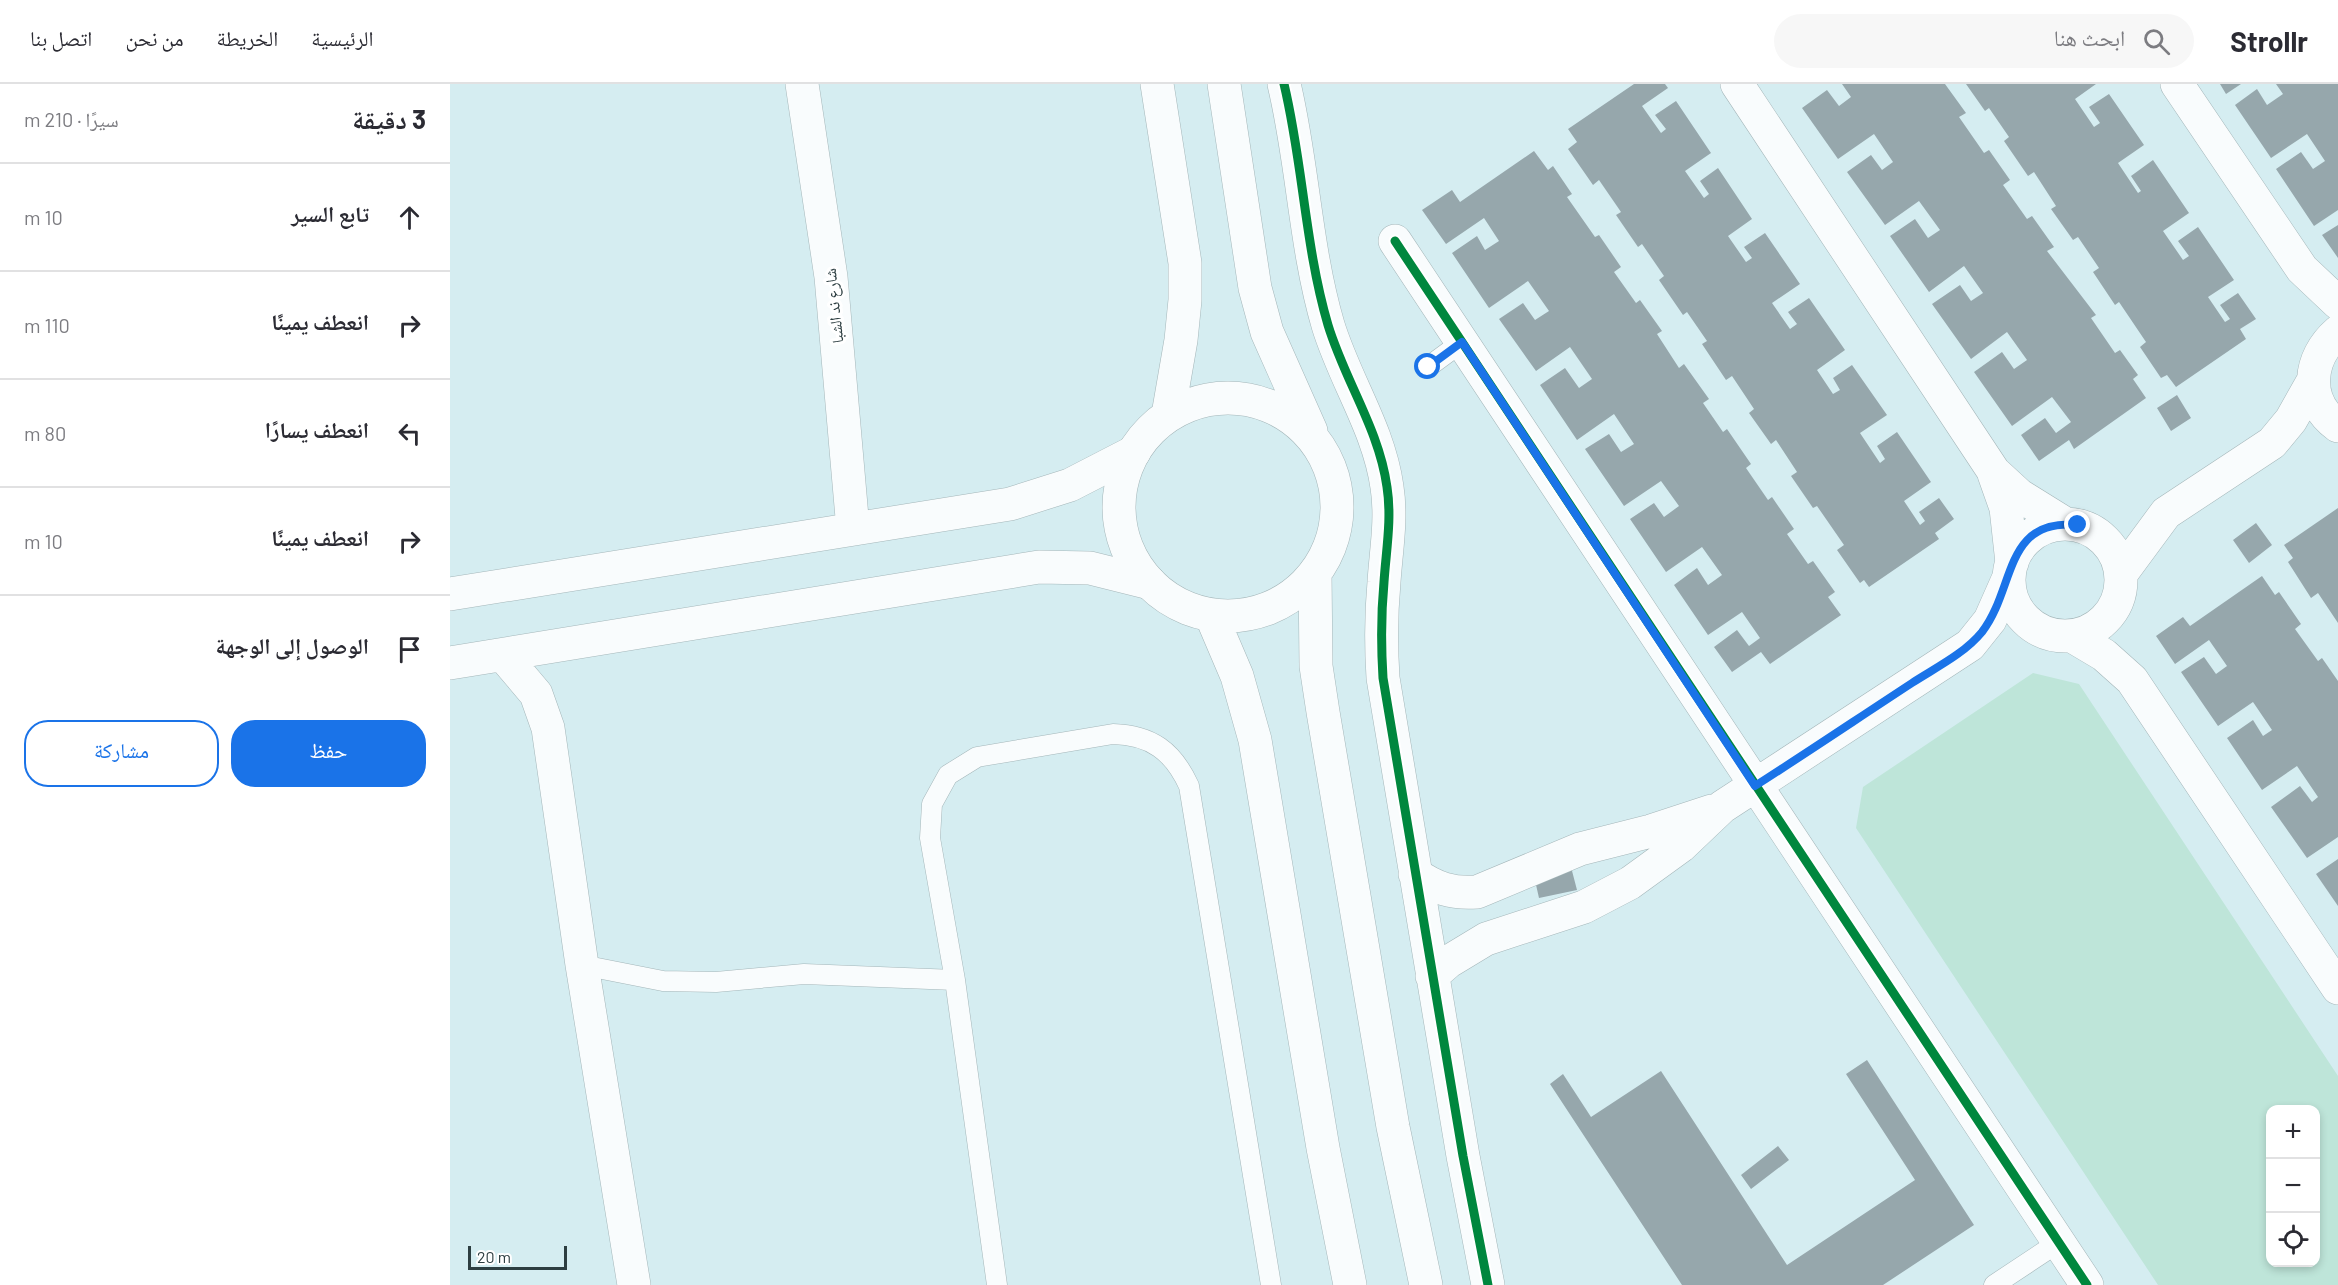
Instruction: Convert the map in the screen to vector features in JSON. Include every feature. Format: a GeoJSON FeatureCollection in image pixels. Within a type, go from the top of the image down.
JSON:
{"type":"FeatureCollection","features":[{"type":"Feature","properties":{"kind":"street","name":"شارع ند الشبا"},"geometry":{"type":"LineString","coordinates":[[802,84],[831,277],[853,529]]}},
{"type":"Feature","properties":{"kind":"street"},"geometry":{"type":"LineString","coordinates":[[1157,84],[1185,263],[1185,300],[1181,340],[1168,415]]}},
{"type":"Feature","properties":{"kind":"street"},"geometry":{"type":"LineString","coordinates":[[1224,84],[1255,288],[1267,332],[1331,472],[1337,507],[1335,531],[1327,553],[1315,573],[1302,588],[1269,609],[1250,614],[1210,615],[1178,604],[1150,583],[1133,560],[1122,534],[1120,515],[1123,478],[1134,452],[1149,432],[1168,415],[1206,399],[1247,399],[1285,413],[1315,441]]}},
{"type":"Feature","properties":{"kind":"street"},"geometry":{"type":"LineString","coordinates":[[1284,84],[1322,300],[1338,353],[1369,421],[1381,454],[1388,488],[1389,520],[1381,644],[1383,678],[1414,874],[1488,1285]]}},
{"type":"Feature","properties":{"kind":"street"},"geometry":{"type":"LineString","coordinates":[[1737,84],[1994,472],[2019,495],[2112,548],[2121,574],[2121,589],[2110,614],[2093,629],[2059,634],[2014,635],[1970,645]]}},
{"type":"Feature","properties":{"kind":"street"},"geometry":{"type":"LineString","coordinates":[[2177,84],[2302,269],[2338,303]]}},
{"type":"Feature","properties":{"kind":"street"},"geometry":{"type":"LineString","coordinates":[[1395,241],[2087,1285]]}},
{"type":"Feature","properties":{"kind":"street"},"geometry":{"type":"LineString","coordinates":[[2272,443],[2338,428],[2322,409],[2324,355],[2302,269]]}},
{"type":"Feature","properties":{"kind":"street"},"geometry":{"type":"LineString","coordinates":[[1432,976],[1467,949],[1486,939],[1584,907],[1614,891],[1665,858],[1722,807],[1970,645],[1998,607],[2017,550],[2037,531],[2129,524],[2166,513],[2272,443],[2291,420],[2324,355]]}},
{"type":"Feature","properties":{"kind":"street"},"geometry":{"type":"LineString","coordinates":[[450,594],[1010,504],[1070,485],[1134,452]]}},
{"type":"Feature","properties":{"kind":"street"},"geometry":{"type":"LineString","coordinates":[[1994,472],[2006,507],[2014,604],[2022,616],[2104,655],[2132,680],[2338,988]]}},
{"type":"Feature","properties":{"kind":"street"},"geometry":{"type":"LineString","coordinates":[[2121,574],[2166,513]]}},
{"type":"Feature","properties":{"kind":"street"},"geometry":{"type":"LineString","coordinates":[[450,663],[1040,567],[1090,568],[1150,583]]}},
{"type":"Feature","properties":{"kind":"street"},"geometry":{"type":"LineString","coordinates":[[1315,573],[1316,666],[1323,712],[1393,1127],[1426,1285]]}},
{"type":"Feature","properties":{"kind":"street"},"geometry":{"type":"LineString","coordinates":[[2110,614],[2132,680]]}},
{"type":"Feature","properties":{"kind":"street"},"geometry":{"type":"LineString","coordinates":[[1210,615],[1237,676],[1255,740],[1323,1148],[1350,1285]]}},
{"type":"Feature","properties":{"kind":"street"},"geometry":{"type":"LineString","coordinates":[[503,655],[536,693],[548,728],[582,965],[634,1285]]}},
{"type":"Feature","properties":{"kind":"street"},"geometry":{"type":"LineString","coordinates":[[1414,874],[1444,890],[1460,893],[1477,892],[1568,853],[1651,831],[1722,807]]}},
{"type":"Feature","properties":{"kind":"street"},"geometry":{"type":"LineString","coordinates":[[1598,844],[1614,891]]}},
{"type":"Feature","properties":{"kind":"lane"},"geometry":{"type":"LineString","coordinates":[[1428,367],[1462,342]]}},
{"type":"Feature","properties":{"kind":"lane"},"geometry":{"type":"LineString","coordinates":[[997,1285],[955,980],[930,838],[932,804],[948,775],[977,757],[1113,734],[1142,738],[1168,752],[1181,768],[1189,786],[1270,1285]]}},
{"type":"Feature","properties":{"kind":"lane"},"geometry":{"type":"LineString","coordinates":[[582,965],[663,981],[716,982],[804,974],[955,980]]}},
{"type":"Feature","properties":{"kind":"lane"},"geometry":{"type":"LineString","coordinates":[[1994,1285],[2059,1242]]}},
{"type":"Feature","properties":{"kind":"green space"},"geometry":{"type":"Polygon","coordinates":[[[2033,673],[2079,684],[2338,1076],[2338,1285],[2158,1285],[1856,828],[1863,787],[2033,673]]]}},
{"type":"Feature","properties":{"kind":"building"},"geometry":{"type":"Polygon","coordinates":[[[1634,84],[1665,84],[1668,88],[1642,106],[1661,133],[1666,129],[1655,115],[1676,101],[1711,153],[1685,171],[1704,198],[1709,194],[1700,181],[1718,168],[1752,219],[1728,236],[1746,262],[1752,258],[1744,247],[1765,233],[1800,284],[1772,303],[1790,329],[1797,324],[1788,312],[1809,298],[1845,350],[1817,370],[1833,394],[1840,390],[1833,378],[1852,365],[1887,415],[1860,433],[1880,463],[1885,459],[1877,446],[1897,432],[1931,482],[1904,501],[1920,525],[1925,521],[1919,512],[1939,498],[1954,519],[1935,533],[1939,539],[1869,587],[1864,580],[1860,583],[1837,550],[1844,545],[1817,506],[1813,508],[1791,476],[1797,472],[1776,440],[1771,444],[1749,413],[1754,409],[1732,376],[1726,380],[1702,344],[1707,341],[1687,312],[1683,315],[1659,280],[1664,276],[1642,244],[1638,247],[1616,215],[1621,212],[1599,180],[1593,185],[1568,149],[1577,142],[1568,129],[1634,84]]]}},
{"type":"Feature","properties":{"kind":"building"},"geometry":{"type":"Polygon","coordinates":[[[1842,84],[1945,84],[1966,113],[1959,117],[1984,153],[1989,150],[2010,180],[2003,185],[2027,219],[2032,216],[2054,247],[2047,251],[2096,315],[2091,318],[2115,353],[2120,350],[2138,375],[2133,379],[2146,398],[2074,449],[2069,440],[2039,461],[2021,435],[2045,418],[2056,433],[2071,422],[2052,397],[2012,426],[1974,372],[2002,352],[2014,369],[2027,360],[2007,332],[1971,359],[1932,304],[1960,285],[1971,301],[1983,293],[1964,266],[1929,292],[1890,236],[1915,219],[1928,238],[1940,230],[1919,201],[1885,225],[1847,172],[1871,155],[1882,170],[1893,162],[1874,134],[1838,159],[1802,108],[1827,90],[1839,106],[1851,97],[1842,84]]]}},
{"type":"Feature","properties":{"kind":"building"},"geometry":{"type":"Polygon","coordinates":[[[1966,84],[2096,84],[2075,99],[2094,127],[2100,123],[2089,107],[2109,94],[2144,145],[2118,163],[2138,193],[2141,191],[2131,176],[2153,160],[2189,213],[2163,231],[2183,260],[2189,256],[2178,241],[2198,227],[2234,280],[2208,297],[2225,322],[2230,319],[2220,305],[2238,293],[2256,319],[2240,329],[2246,339],[2176,387],[2167,375],[2161,378],[2140,347],[2146,342],[2119,302],[2115,305],[2093,272],[2099,268],[2078,237],[2073,240],[2051,209],[2056,206],[2034,172],[2028,176],[2004,141],[2009,137],[1989,108],[1985,111],[1966,84]]]}},
{"type":"Feature","properties":{"kind":"building"},"geometry":{"type":"Polygon","coordinates":[[[2220,84],[2241,84],[2226,94],[2220,84]]]}},
{"type":"Feature","properties":{"kind":"building"},"geometry":{"type":"Polygon","coordinates":[[[2276,84],[2338,84],[2338,210],[2314,226],[2276,169],[2301,152],[2313,169],[2325,161],[2307,134],[2271,158],[2235,105],[2257,89],[2267,105],[2283,94],[2276,84]]]}},
{"type":"Feature","properties":{"kind":"building"},"geometry":{"type":"Polygon","coordinates":[[[1534,151],[1548,170],[1553,166],[1572,194],[1567,197],[1595,237],[1599,235],[1621,267],[1614,272],[1636,303],[1640,300],[1662,331],[1657,334],[1679,368],[1684,364],[1709,399],[1703,403],[1723,432],[1727,429],[1751,464],[1746,468],[1768,500],[1772,497],[1794,529],[1787,534],[1808,564],[1813,561],[1835,592],[1828,597],[1841,615],[1770,664],[1761,652],[1732,672],[1714,647],[1737,630],[1749,646],[1760,638],[1742,612],[1708,635],[1674,585],[1697,568],[1708,585],[1722,575],[1702,547],[1666,572],[1630,519],[1654,503],[1664,517],[1679,506],[1661,481],[1624,506],[1585,449],[1609,434],[1621,452],[1634,444],[1614,414],[1577,440],[1540,385],[1565,368],[1579,388],[1592,379],[1570,347],[1536,371],[1499,319],[1523,303],[1535,320],[1549,311],[1528,281],[1489,308],[1452,253],[1477,236],[1485,250],[1499,241],[1484,218],[1446,244],[1422,210],[1452,190],[1460,202],[1534,151]]]}},
{"type":"Feature","properties":{"kind":"building"},"geometry":{"type":"Polygon","coordinates":[[[2338,225],[2338,258],[2322,235],[2338,225]]]}},
{"type":"Feature","properties":{"kind":"building"},"geometry":{"type":"Polygon","coordinates":[[[2177,395],[2191,418],[2171,431],[2157,408],[2177,395]]]}},
{"type":"Feature","properties":{"kind":"building"},"geometry":{"type":"Polygon","coordinates":[[[2338,508],[2338,623],[2318,593],[2311,598],[2288,562],[2293,558],[2284,545],[2338,508]]]}},
{"type":"Feature","properties":{"kind":"building"},"geometry":{"type":"Polygon","coordinates":[[[2256,523],[2272,545],[2249,563],[2233,540],[2256,523]]]}},
{"type":"Feature","properties":{"kind":"building"},"geometry":{"type":"Polygon","coordinates":[[[2262,576],[2275,595],[2279,592],[2301,624],[2295,629],[2318,661],[2322,658],[2338,681],[2338,837],[2307,858],[2271,807],[2300,786],[2312,802],[2318,797],[2297,766],[2262,790],[2227,738],[2253,720],[2263,736],[2272,730],[2253,702],[2218,726],[2181,672],[2204,657],[2216,674],[2227,666],[2209,640],[2175,664],[2156,636],[2183,617],[2190,626],[2262,576]]]}},
{"type":"Feature","properties":{"kind":"building"},"geometry":{"type":"Polygon","coordinates":[[[2338,859],[2338,906],[2316,874],[2338,859]]]}},
{"type":"Feature","properties":{"kind":"building"},"geometry":{"type":"Polygon","coordinates":[[[1571,867],[1577,890],[1539,898],[1534,876],[1571,867]]]}},
{"type":"Feature","properties":{"kind":"building"},"geometry":{"type":"Polygon","coordinates":[[[1867,1060],[1974,1225],[1883,1285],[1682,1285],[1550,1084],[1563,1074],[1591,1117],[1661,1071],[1787,1265],[1915,1180],[1846,1074],[1867,1060]]]}},
{"type":"Feature","properties":{"kind":"building"},"geometry":{"type":"Polygon","coordinates":[[[1778,1146],[1789,1160],[1751,1189],[1741,1175],[1778,1146]]]}},
{"type":"Feature","properties":{"kind":"cycle path"},"geometry":{"type":"LineString","coordinates":[[1284,84],[1320,295],[1335,346],[1377,445],[1387,487],[1389,523],[1382,618],[1383,678],[1463,1156],[1488,1285]]}},
{"type":"Feature","properties":{"kind":"cycle path"},"geometry":{"type":"LineString","coordinates":[[1395,241],[2087,1285]]}},
{"type":"Feature","properties":{"kind":"route"},"geometry":{"type":"LineString","coordinates":[[1428,367],[1462,342],[1755,786],[1970,645],[1998,607],[2017,550],[2026,539],[2050,526],[2078,525]]}}]}
